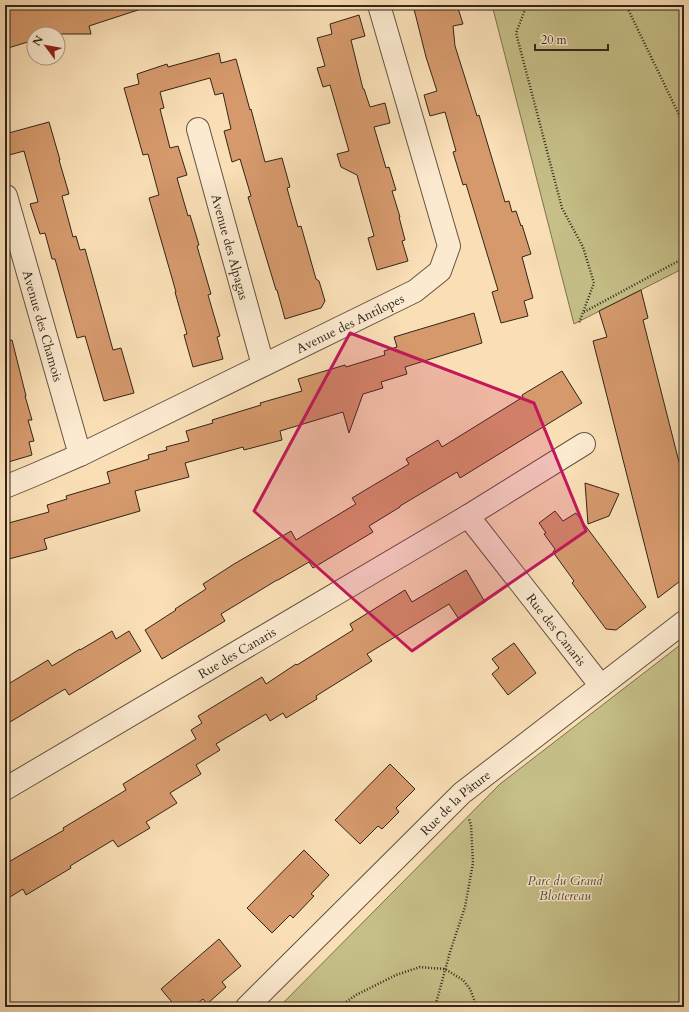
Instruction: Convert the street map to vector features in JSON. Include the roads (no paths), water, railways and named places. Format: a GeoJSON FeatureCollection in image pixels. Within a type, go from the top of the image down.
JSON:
{"type":"FeatureCollection","features":[{"type":"Feature","properties":{"kind":"street","name":"Avenue des Antilopes"},"geometry":{"type":"LineString","coordinates":[[5,487],[80,455],[415,291],[440,271],[449,246],[379,5]]}},
{"type":"Feature","properties":{"kind":"street","name":"Avenue des Alpagas"},"geometry":{"type":"LineString","coordinates":[[198,129],[263,365]]}},
{"type":"Feature","properties":{"kind":"street","name":"Avenue des Chamois"},"geometry":{"type":"LineString","coordinates":[[6,196],[80,455]]}},
{"type":"Feature","properties":{"kind":"street","name":"Rue des Canaris"},"geometry":{"type":"LineString","coordinates":[[5,790],[468,516],[584,444]]}},
{"type":"Feature","properties":{"kind":"street","name":"Rue des Canaris"},"geometry":{"type":"LineString","coordinates":[[468,516],[601,686]]}},
{"type":"Feature","properties":{"kind":"street","name":"Rue de la Pâture"},"geometry":{"type":"LineString","coordinates":[[247,1007],[462,793],[684,622]]}},
{"type":"Feature","properties":{"kind":"park label","name":"Parc du Grand Blottereau"},"geometry":{"type":"Point","coordinates":[565,888]}}]}
